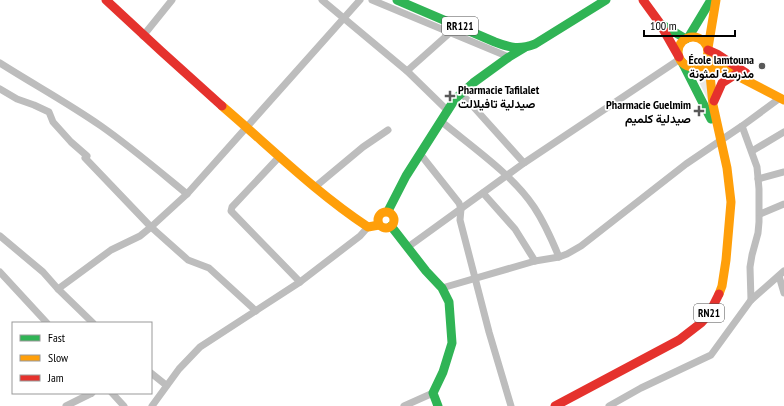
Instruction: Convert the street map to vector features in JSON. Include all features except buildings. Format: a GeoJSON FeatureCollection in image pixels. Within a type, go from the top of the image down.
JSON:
{"type":"FeatureCollection","features":[{"type":"Feature","properties":{"kind":"main road"},"geometry":{"type":"LineString","coordinates":[[106,0],[189,78],[354,219],[368,227],[379,225],[384,228],[391,226],[394,218],[390,213],[382,212],[378,215],[377,220],[379,225]]}},
{"type":"Feature","properties":{"kind":"main road","name":"RR121"},"geometry":{"type":"LineString","coordinates":[[397,0],[508,47],[524,48]]}},
{"type":"Feature","properties":{"kind":"main road"},"geometry":{"type":"LineString","coordinates":[[388,212],[406,176],[460,93],[509,57],[542,40],[606,0]]}},
{"type":"Feature","properties":{"kind":"main road","name":"RN21"},"geometry":{"type":"LineString","coordinates":[[642,0],[659,22],[681,59],[706,106],[719,138]]}},
{"type":"Feature","properties":{"kind":"main road"},"geometry":{"type":"LineString","coordinates":[[711,0],[687,39],[680,47],[681,59],[689,66],[710,66],[724,69],[780,98]]}},
{"type":"Feature","properties":{"kind":"main road"},"geometry":{"type":"LineString","coordinates":[[697,67],[704,63],[708,50],[716,0]]}},
{"type":"Feature","properties":{"kind":"main road","name":"RN21"},"geometry":{"type":"LineString","coordinates":[[555,406],[679,340],[701,323],[714,305],[722,286],[730,225],[731,202],[727,168],[719,138],[713,105],[708,50],[705,43],[698,38],[687,39],[659,22]]}},
{"type":"Feature","properties":{"kind":"main road"},"geometry":{"type":"LineString","coordinates":[[708,50],[730,62],[780,98]]}},
{"type":"Feature","properties":{"kind":"main road"},"geometry":{"type":"LineString","coordinates":[[713,105],[717,91],[722,83],[736,74]]}},
{"type":"Feature","properties":{"kind":"main road"},"geometry":{"type":"LineString","coordinates":[[391,226],[426,271],[442,288],[449,302],[452,343],[443,372],[433,393],[438,406]]}},
{"type":"Feature","properties":{"kind":"street"},"geometry":{"type":"LineString","coordinates":[[143,36],[172,0]]}},
{"type":"Feature","properties":{"kind":"street"},"geometry":{"type":"LineString","coordinates":[[322,0],[407,71],[448,111]]}},
{"type":"Feature","properties":{"kind":"street"},"geometry":{"type":"LineString","coordinates":[[58,289],[103,255],[140,236],[187,194],[246,126],[312,55],[360,0]]}},
{"type":"Feature","properties":{"kind":"street"},"geometry":{"type":"LineString","coordinates":[[372,0],[509,57]]}},
{"type":"Feature","properties":{"kind":"street"},"geometry":{"type":"LineString","coordinates":[[407,71],[451,33],[457,25]]}},
{"type":"Feature","properties":{"kind":"street"},"geometry":{"type":"LineString","coordinates":[[408,247],[506,175],[681,59]]}},
{"type":"Feature","properties":{"kind":"street"},"geometry":{"type":"LineString","coordinates":[[0,63],[100,125],[187,194]]}},
{"type":"Feature","properties":{"kind":"street"},"geometry":{"type":"LineString","coordinates":[[0,89],[17,99],[34,104],[49,112],[53,122],[71,142],[87,156],[85,158],[151,227],[188,260],[209,268],[256,311]]}},
{"type":"Feature","properties":{"kind":"street"},"geometry":{"type":"LineString","coordinates":[[460,93],[524,163]]}},
{"type":"Feature","properties":{"kind":"street"},"geometry":{"type":"LineString","coordinates":[[442,288],[535,261],[559,257],[567,254],[581,246],[719,138],[742,126],[780,98]]}},
{"type":"Feature","properties":{"kind":"street"},"geometry":{"type":"LineString","coordinates":[[442,122],[506,175],[534,208],[559,257]]}},
{"type":"Feature","properties":{"kind":"street"},"geometry":{"type":"LineString","coordinates":[[742,126],[757,167],[760,214],[758,233],[752,255],[751,300]]}},
{"type":"Feature","properties":{"kind":"street"},"geometry":{"type":"LineString","coordinates":[[315,187],[364,147],[388,130]]}},
{"type":"Feature","properties":{"kind":"street"},"geometry":{"type":"LineString","coordinates":[[752,151],[784,132]]}},
{"type":"Feature","properties":{"kind":"street"},"geometry":{"type":"LineString","coordinates":[[421,155],[459,203],[461,209],[460,220],[489,332],[511,406]]}},
{"type":"Feature","properties":{"kind":"street"},"geometry":{"type":"LineString","coordinates":[[280,156],[232,207],[231,211],[300,282]]}},
{"type":"Feature","properties":{"kind":"street"},"geometry":{"type":"LineString","coordinates":[[758,179],[784,172]]}},
{"type":"Feature","properties":{"kind":"street"},"geometry":{"type":"LineString","coordinates":[[483,192],[514,228],[535,261]]}},
{"type":"Feature","properties":{"kind":"street"},"geometry":{"type":"LineString","coordinates":[[760,214],[784,204]]}},
{"type":"Feature","properties":{"kind":"street"},"geometry":{"type":"LineString","coordinates":[[152,406],[178,369],[200,347],[300,282],[360,236],[368,227]]}},
{"type":"Feature","properties":{"kind":"street"},"geometry":{"type":"LineString","coordinates":[[0,236],[43,272],[92,322]]}},
{"type":"Feature","properties":{"kind":"street"},"geometry":{"type":"LineString","coordinates":[[0,272],[46,322]]}},
{"type":"Feature","properties":{"kind":"street"},"geometry":{"type":"LineString","coordinates":[[609,406],[642,388],[711,355],[751,300],[782,274]]}},
{"type":"Feature","properties":{"kind":"street"},"geometry":{"type":"LineString","coordinates":[[782,274],[784,293]]}},
{"type":"Feature","properties":{"kind":"street"},"geometry":{"type":"LineString","coordinates":[[152,374],[166,385]]}},
{"type":"Feature","properties":{"kind":"street"},"geometry":{"type":"LineString","coordinates":[[404,406],[433,393]]}},
{"type":"Feature","properties":{"kind":"street"},"geometry":{"type":"LineString","coordinates":[[66,406],[90,394]]}},
{"type":"Feature","properties":{"kind":"street"},"geometry":{"type":"LineString","coordinates":[[113,394],[124,406]]}},
{"type":"Feature","properties":{"kind":"shaded area"},"geometry":{"type":"Polygon","coordinates":[[[692,68],[706,68],[712,108],[692,68]]]}},
{"type":"Feature","properties":{"kind":"traffic: fast"},"geometry":{"type":"LineString","coordinates":[[397,0],[495,42],[510,47],[520,48],[535,44],[606,0]]}},
{"type":"Feature","properties":{"kind":"traffic: fast"},"geometry":{"type":"LineString","coordinates":[[688,38],[711,0]]}},
{"type":"Feature","properties":{"kind":"traffic: fast"},"geometry":{"type":"LineString","coordinates":[[661,24],[686,39]]}},
{"type":"Feature","properties":{"kind":"traffic: fast"},"geometry":{"type":"LineString","coordinates":[[388,211],[406,176],[455,99],[473,83],[524,48]]}},
{"type":"Feature","properties":{"kind":"traffic: fast"},"geometry":{"type":"LineString","coordinates":[[682,62],[711,119]]}},
{"type":"Feature","properties":{"kind":"traffic: fast"},"geometry":{"type":"LineString","coordinates":[[391,226],[426,271],[442,288],[449,302],[452,343],[443,372],[433,393],[438,406]]}},
{"type":"Feature","properties":{"kind":"traffic: slow"},"geometry":{"type":"LineString","coordinates":[[708,48],[716,0]]}},
{"type":"Feature","properties":{"kind":"traffic: slow"},"geometry":{"type":"LineString","coordinates":[[693,37],[704,41],[708,52],[704,63],[693,67],[682,63],[678,52],[682,41],[693,37]]}},
{"type":"Feature","properties":{"kind":"traffic: slow"},"geometry":{"type":"LineString","coordinates":[[708,54],[713,105],[727,168],[731,202],[726,260],[722,286],[719,294]]}},
{"type":"Feature","properties":{"kind":"traffic: slow"},"geometry":{"type":"LineString","coordinates":[[697,67],[710,66],[724,69],[784,100]]}},
{"type":"Feature","properties":{"kind":"traffic: slow"},"geometry":{"type":"LineString","coordinates":[[222,106],[293,169],[348,213],[368,227],[379,225]]}},
{"type":"Feature","properties":{"kind":"traffic: slow"},"geometry":{"type":"LineString","coordinates":[[383,212],[389,212],[394,217],[394,220],[392,226],[389,228],[383,228],[378,223],[378,217],[383,212]]}},
{"type":"Feature","properties":{"kind":"traffic: jam"},"geometry":{"type":"LineString","coordinates":[[106,0],[222,106]]}},
{"type":"Feature","properties":{"kind":"traffic: jam"},"geometry":{"type":"LineString","coordinates":[[643,0],[659,22],[679,57]]}},
{"type":"Feature","properties":{"kind":"traffic: jam"},"geometry":{"type":"LineString","coordinates":[[708,50],[717,54],[746,73]]}},
{"type":"Feature","properties":{"kind":"traffic: jam"},"geometry":{"type":"LineString","coordinates":[[714,101],[722,83],[736,74]]}},
{"type":"Feature","properties":{"kind":"traffic: jam"},"geometry":{"type":"LineString","coordinates":[[555,406],[679,340],[701,323],[709,314],[719,294]]}},
{"type":"Feature","properties":{"kind":"place","name":"École lamtouna مدرسة لمثونة"},"geometry":{"type":"Point","coordinates":[762,66]}},
{"type":"Feature","properties":{"kind":"place","name":"Pharmacie Tafilalet صيدلية تافيلالت"},"geometry":{"type":"Point","coordinates":[450,96]}},
{"type":"Feature","properties":{"kind":"place","name":"Pharmacie Guelmim صيدلية كلميم"},"geometry":{"type":"Point","coordinates":[699,111]}}]}
